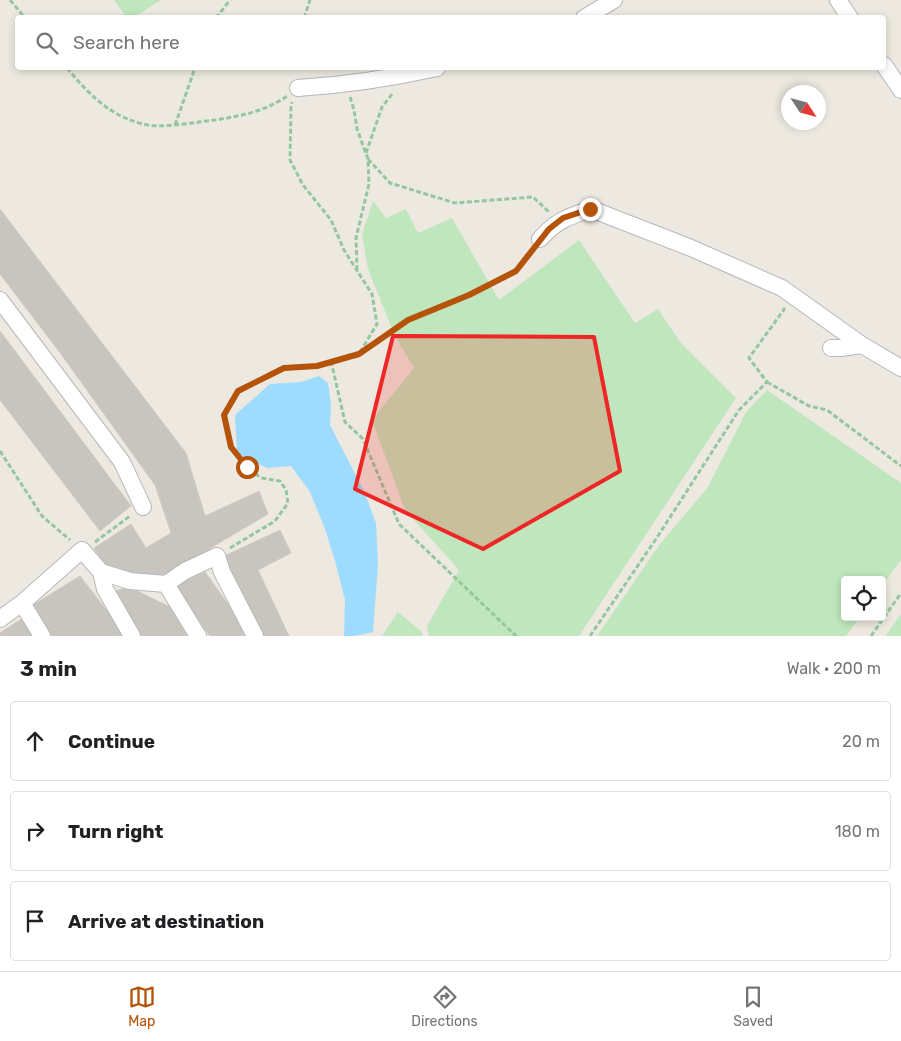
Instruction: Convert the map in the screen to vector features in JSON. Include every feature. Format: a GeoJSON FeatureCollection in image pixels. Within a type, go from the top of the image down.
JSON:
{"type":"FeatureCollection","features":[{"type":"Feature","properties":{"kind":"street"},"geometry":{"type":"LineString","coordinates":[[589,15],[614,0]]}},
{"type":"Feature","properties":{"kind":"street"},"geometry":{"type":"LineString","coordinates":[[838,0],[848,15]]}},
{"type":"Feature","properties":{"kind":"street"},"geometry":{"type":"LineString","coordinates":[[886,68],[901,90]]}},
{"type":"Feature","properties":{"kind":"street"},"geometry":{"type":"LineString","coordinates":[[298,88],[407,75],[428,70]]}},
{"type":"Feature","properties":{"kind":"street"},"geometry":{"type":"LineString","coordinates":[[540,239],[563,218],[590,209],[692,248],[782,288],[862,345],[901,368]]}},
{"type":"Feature","properties":{"kind":"street"},"geometry":{"type":"LineString","coordinates":[[0,300],[122,462],[143,507]]}},
{"type":"Feature","properties":{"kind":"street"},"geometry":{"type":"LineString","coordinates":[[831,348],[862,345]]}},
{"type":"Feature","properties":{"kind":"street"},"geometry":{"type":"LineString","coordinates":[[0,619],[82,550],[101,572],[105,589],[132,636]]}},
{"type":"Feature","properties":{"kind":"street"},"geometry":{"type":"LineString","coordinates":[[101,572],[130,581],[166,584],[185,571],[217,556],[222,572],[255,636]]}},
{"type":"Feature","properties":{"kind":"street"},"geometry":{"type":"LineString","coordinates":[[166,584],[198,636]]}},
{"type":"Feature","properties":{"kind":"street"},"geometry":{"type":"LineString","coordinates":[[22,602],[42,636]]}},
{"type":"Feature","properties":{"kind":"path"},"geometry":{"type":"LineString","coordinates":[[10,0],[23,15]]}},
{"type":"Feature","properties":{"kind":"path"},"geometry":{"type":"LineString","coordinates":[[218,15],[230,0]]}},
{"type":"Feature","properties":{"kind":"path"},"geometry":{"type":"LineString","coordinates":[[305,15],[310,0]]}},
{"type":"Feature","properties":{"kind":"path"},"geometry":{"type":"LineString","coordinates":[[69,70],[101,105],[143,124],[175,125],[246,115],[280,101],[298,88]]}},
{"type":"Feature","properties":{"kind":"path"},"geometry":{"type":"LineString","coordinates":[[175,125],[194,70]]}},
{"type":"Feature","properties":{"kind":"path"},"geometry":{"type":"LineString","coordinates":[[366,153],[382,107],[407,75]]}},
{"type":"Feature","properties":{"kind":"path"},"geometry":{"type":"LineString","coordinates":[[344,82],[354,110],[357,129],[368,159],[369,184],[356,238],[357,272]]}},
{"type":"Feature","properties":{"kind":"path"},"geometry":{"type":"LineString","coordinates":[[298,88],[290,107],[290,160],[303,185],[331,220],[344,250],[372,294],[377,324],[359,354]]}},
{"type":"Feature","properties":{"kind":"path"},"geometry":{"type":"LineString","coordinates":[[368,159],[390,183],[455,203],[533,197],[553,215],[563,218]]}},
{"type":"Feature","properties":{"kind":"path"},"geometry":{"type":"LineString","coordinates":[[217,556],[275,521],[288,503],[286,490],[280,481],[261,478],[247,467],[231,447],[224,415],[238,391],[284,368],[317,366],[359,354],[408,320],[469,295],[516,271],[540,239]]}},
{"type":"Feature","properties":{"kind":"path"},"geometry":{"type":"LineString","coordinates":[[793,296],[749,358],[767,382],[809,406],[826,410],[901,466]]}},
{"type":"Feature","properties":{"kind":"path"},"geometry":{"type":"LineString","coordinates":[[331,361],[345,422],[363,439],[398,524],[516,636]]}},
{"type":"Feature","properties":{"kind":"path"},"geometry":{"type":"LineString","coordinates":[[590,636],[740,410],[767,382]]}},
{"type":"Feature","properties":{"kind":"path"},"geometry":{"type":"LineString","coordinates":[[0,452],[42,516],[82,550],[143,507]]}},
{"type":"Feature","properties":{"kind":"path"},"geometry":{"type":"LineString","coordinates":[[871,636],[901,594]]}},
{"type":"Feature","properties":{"kind":"highlighted area"},"geometry":{"type":"Polygon","coordinates":[[[393,336],[594,337],[620,471],[483,549],[355,489],[393,336]]]}},
{"type":"Feature","properties":{"kind":"green space"},"geometry":{"type":"Polygon","coordinates":[[[114,0],[161,0],[137,15],[125,15],[114,0]]]}},
{"type":"Feature","properties":{"kind":"green space"},"geometry":{"type":"Polygon","coordinates":[[[373,201],[386,218],[406,209],[418,233],[452,218],[499,300],[579,240],[635,323],[658,309],[681,343],[736,398],[579,636],[429,636],[427,626],[459,570],[405,510],[372,420],[414,368],[395,336],[368,269],[362,234],[373,201]]]}},
{"type":"Feature","properties":{"kind":"green space"},"geometry":{"type":"Polygon","coordinates":[[[767,390],[901,483],[901,560],[886,581],[886,576],[841,576],[841,621],[857,621],[846,636],[597,636],[660,544],[708,487],[746,412],[767,390]]]}},
{"type":"Feature","properties":{"kind":"green space"},"geometry":{"type":"Polygon","coordinates":[[[398,612],[422,632],[422,636],[382,636],[398,612]]]}},
{"type":"Feature","properties":{"kind":"green space"},"geometry":{"type":"Polygon","coordinates":[[[901,614],[901,636],[886,636],[886,635],[901,614]]]}},
{"type":"Feature","properties":{"kind":"water"},"geometry":{"type":"Polygon","coordinates":[[[319,376],[328,383],[331,404],[330,425],[364,491],[376,523],[378,564],[373,632],[354,636],[344,636],[345,600],[325,529],[310,492],[291,466],[267,468],[237,453],[235,415],[270,384],[301,382],[319,376]]]}},
{"type":"Feature","properties":{"kind":"building"},"geometry":{"type":"Polygon","coordinates":[[[0,209],[186,453],[205,516],[259,491],[268,514],[160,578],[107,567],[94,548],[131,524],[146,548],[171,533],[155,485],[61,354],[0,274],[0,209]]]}},
{"type":"Feature","properties":{"kind":"building"},"geometry":{"type":"Polygon","coordinates":[[[0,331],[131,506],[100,531],[0,400],[0,331]]]}},
{"type":"Feature","properties":{"kind":"building"},"geometry":{"type":"Polygon","coordinates":[[[280,530],[291,553],[258,570],[289,636],[260,636],[222,557],[280,530]]]}},
{"type":"Feature","properties":{"kind":"building"},"geometry":{"type":"Polygon","coordinates":[[[205,572],[238,618],[246,636],[210,636],[173,587],[205,572]]]}},
{"type":"Feature","properties":{"kind":"building"},"geometry":{"type":"Polygon","coordinates":[[[80,576],[126,636],[51,636],[33,605],[80,576]]]}},
{"type":"Feature","properties":{"kind":"building"},"geometry":{"type":"Polygon","coordinates":[[[129,587],[170,607],[187,636],[140,636],[115,591],[129,587]]]}},
{"type":"Feature","properties":{"kind":"building"},"geometry":{"type":"Polygon","coordinates":[[[23,618],[34,636],[0,636],[0,633],[23,618]]]}},
{"type":"Feature","properties":{"kind":"route"},"geometry":{"type":"LineString","coordinates":[[247,467],[231,447],[224,415],[238,391],[284,368],[317,366],[359,354],[408,320],[469,295],[516,271],[549,229],[563,218],[590,209]]}}]}
